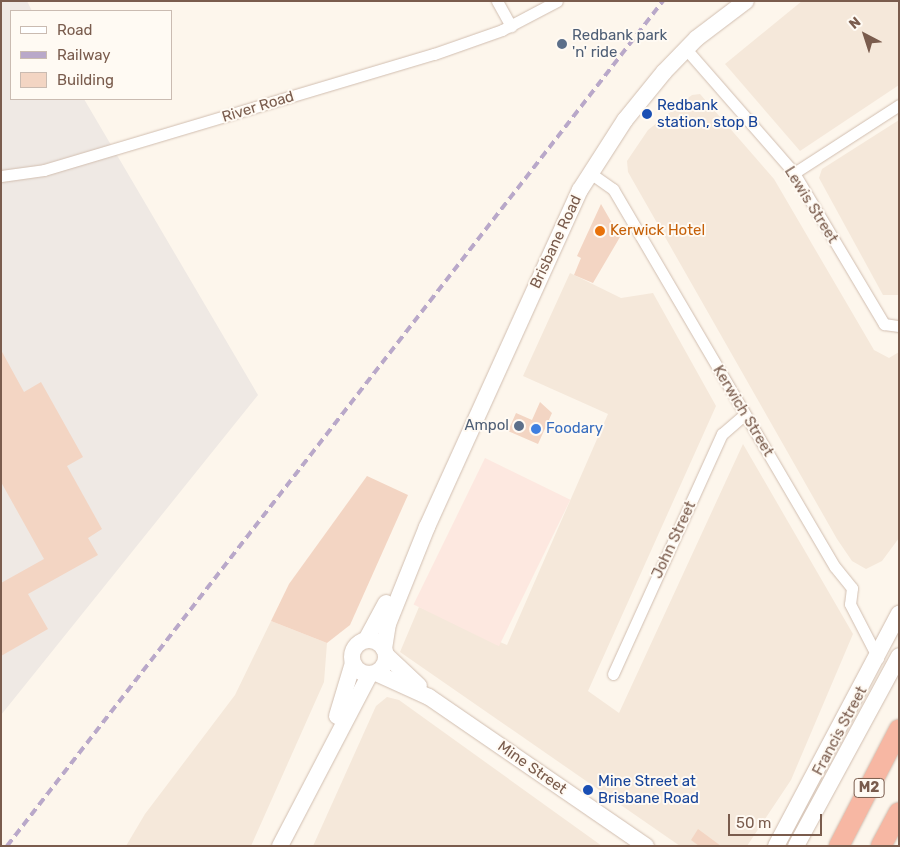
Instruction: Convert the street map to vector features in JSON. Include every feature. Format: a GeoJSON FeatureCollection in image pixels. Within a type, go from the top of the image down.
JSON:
{"type":"FeatureCollection","features":[{"type":"Feature","properties":{"kind":"highway","name":"M2"},"geometry":{"type":"LineString","coordinates":[[838,846],[899,730]]}},
{"type":"Feature","properties":{"kind":"highway","name":"M2"},"geometry":{"type":"LineString","coordinates":[[881,846],[899,812]]}},
{"type":"Feature","properties":{"kind":"main road","name":"Brisbane Road"},"geometry":{"type":"LineString","coordinates":[[385,652],[388,624],[427,526],[590,173],[636,105],[686,49],[746,1]]}},
{"type":"Feature","properties":{"kind":"main road","name":"Brisbane Road"},"geometry":{"type":"LineString","coordinates":[[366,640],[427,526]]}},
{"type":"Feature","properties":{"kind":"main road","name":"Francis Street"},"geometry":{"type":"LineString","coordinates":[[776,846],[878,658],[899,614]]}},
{"type":"Feature","properties":{"kind":"main road"},"geometry":{"type":"LineString","coordinates":[[280,846],[327,750],[373,674],[384,665],[385,652],[366,640],[353,651],[353,664],[327,750]]}},
{"type":"Feature","properties":{"kind":"main road","name":"Mine Street"},"geometry":{"type":"LineString","coordinates":[[385,652],[429,697],[639,844]]}},
{"type":"Feature","properties":{"kind":"main road","name":"Francis Street"},"geometry":{"type":"LineString","coordinates":[[796,846],[899,656]]}},
{"type":"Feature","properties":{"kind":"main road"},"geometry":{"type":"LineString","coordinates":[[353,664],[360,672],[373,674]]}},
{"type":"Feature","properties":{"kind":"main road","name":"Mine Street"},"geometry":{"type":"LineString","coordinates":[[373,674],[429,697]]}},
{"type":"Feature","properties":{"kind":"street"},"geometry":{"type":"LineString","coordinates":[[497,1],[511,26]]}},
{"type":"Feature","properties":{"kind":"street","name":"River Road"},"geometry":{"type":"LineString","coordinates":[[1,176],[44,170],[434,54],[511,26],[557,1]]}},
{"type":"Feature","properties":{"kind":"street","name":"Lewis Street"},"geometry":{"type":"LineString","coordinates":[[686,49],[794,173],[884,324],[899,326]]}},
{"type":"Feature","properties":{"kind":"street"},"geometry":{"type":"LineString","coordinates":[[794,173],[899,105]]}},
{"type":"Feature","properties":{"kind":"street","name":"Kerwich Street"},"geometry":{"type":"LineString","coordinates":[[590,173],[613,190],[835,567],[852,588],[850,604],[878,658]]}},
{"type":"Feature","properties":{"kind":"street","name":"John Street"},"geometry":{"type":"LineString","coordinates":[[613,674],[722,434],[745,414]]}},
{"type":"Feature","properties":{"kind":"shaded area"},"geometry":{"type":"Polygon","coordinates":[[[1,1],[27,1],[32,10],[10,10],[10,100],[85,100],[258,395],[1,715],[1,1]]]}},
{"type":"Feature","properties":{"kind":"shaded area"},"geometry":{"type":"Polygon","coordinates":[[[802,1],[899,1],[899,85],[800,151],[725,64],[802,1]]]}},
{"type":"Feature","properties":{"kind":"shaded area"},"geometry":{"type":"Polygon","coordinates":[[[700,94],[774,179],[874,350],[889,358],[899,352],[899,538],[882,561],[866,569],[852,561],[837,539],[628,172],[627,161],[648,130],[692,95],[700,94]]]}},
{"type":"Feature","properties":{"kind":"shaded area"},"geometry":{"type":"Polygon","coordinates":[[[899,120],[899,295],[883,295],[819,178],[822,169],[899,120]]]}},
{"type":"Feature","properties":{"kind":"shaded area"},"geometry":{"type":"Polygon","coordinates":[[[570,273],[621,298],[653,293],[716,406],[588,691],[619,713],[743,444],[853,634],[791,780],[747,846],[680,846],[400,652],[419,607],[507,645],[608,414],[523,376],[570,273]]]}},
{"type":"Feature","properties":{"kind":"shaded area"},"geometry":{"type":"Polygon","coordinates":[[[485,458],[570,500],[499,646],[414,605],[485,458]]]}},
{"type":"Feature","properties":{"kind":"shaded area"},"geometry":{"type":"Polygon","coordinates":[[[271,621],[327,643],[324,682],[251,846],[126,846],[145,814],[235,695],[271,621]]]}},
{"type":"Feature","properties":{"kind":"shaded area"},"geometry":{"type":"Polygon","coordinates":[[[387,697],[399,700],[602,846],[313,846],[376,706],[387,697]]]}},
{"type":"Feature","properties":{"kind":"building"},"geometry":{"type":"Polygon","coordinates":[[[601,204],[620,237],[593,283],[574,275],[581,258],[577,256],[601,204]]]}},
{"type":"Feature","properties":{"kind":"building"},"geometry":{"type":"Polygon","coordinates":[[[1,350],[24,392],[41,382],[83,457],[67,466],[102,529],[88,538],[98,555],[28,594],[48,629],[1,656],[1,583],[44,559],[1,482],[1,350]]]}},
{"type":"Feature","properties":{"kind":"building","name":"Foodary"},"geometry":{"type":"Polygon","coordinates":[[[540,402],[552,413],[538,444],[508,431],[516,413],[532,420],[540,402]]]}},
{"type":"Feature","properties":{"kind":"building"},"geometry":{"type":"Polygon","coordinates":[[[367,476],[408,495],[350,625],[327,643],[271,621],[289,584],[367,476]]]}},
{"type":"Feature","properties":{"kind":"building"},"geometry":{"type":"Polygon","coordinates":[[[698,829],[721,846],[699,846],[691,840],[698,829]]]}},
{"type":"Feature","properties":{"kind":"railway"},"geometry":{"type":"LineString","coordinates":[[7,846],[663,1]]}},
{"type":"Feature","properties":{"kind":"place","name":"Redbank park 'n' ride"},"geometry":{"type":"Point","coordinates":[562,44]}},
{"type":"Feature","properties":{"kind":"place","name":"Redbank station, stop B"},"geometry":{"type":"Point","coordinates":[647,114]}},
{"type":"Feature","properties":{"kind":"place","name":"Kerwick Hotel"},"geometry":{"type":"Point","coordinates":[600,231]}},
{"type":"Feature","properties":{"kind":"place","name":"Ampol"},"geometry":{"type":"Point","coordinates":[519,426]}},
{"type":"Feature","properties":{"kind":"place","name":"Foodary"},"geometry":{"type":"Point","coordinates":[536,429]}},
{"type":"Feature","properties":{"kind":"place","name":"Mine Street at Brisbane Road"},"geometry":{"type":"Point","coordinates":[588,790]}}]}
